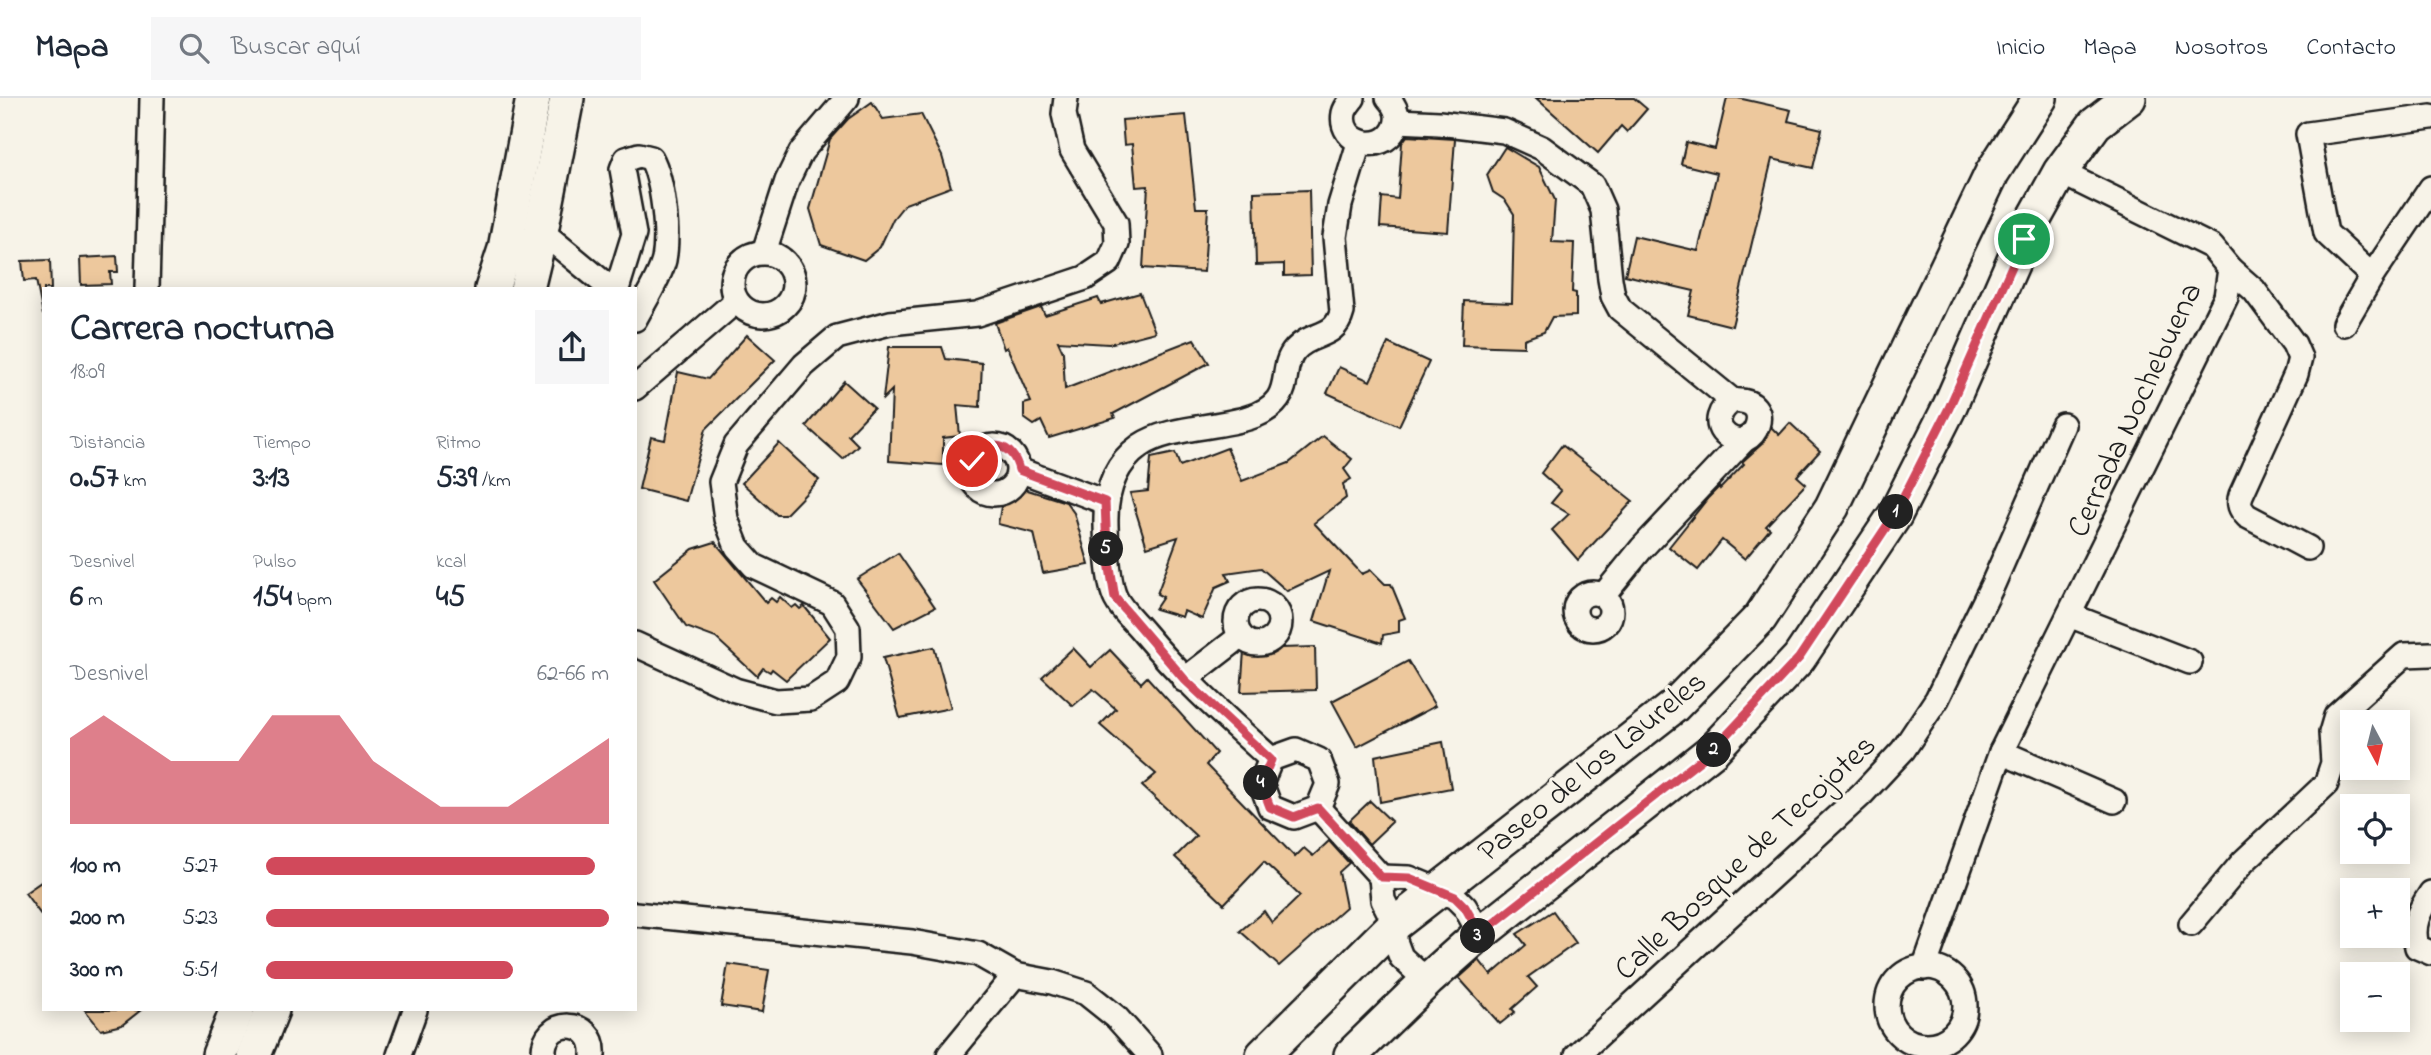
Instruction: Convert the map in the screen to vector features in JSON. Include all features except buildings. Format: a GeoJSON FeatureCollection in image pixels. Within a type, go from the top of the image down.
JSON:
{"type":"FeatureCollection","features":[{"type":"Feature","properties":{"kind":"main road"},"geometry":{"type":"LineString","coordinates":[[493,287],[505,249],[533,98]]}},
{"type":"Feature","properties":{"kind":"main road"},"geometry":{"type":"LineString","coordinates":[[527,287],[567,98]]}},
{"type":"Feature","properties":{"kind":"main road","name":"Paseo de los Laureles"},"geometry":{"type":"LineString","coordinates":[[1263,1055],[1395,924],[1673,707],[1760,618],[1832,507],[1992,173],[2040,98]]}},
{"type":"Feature","properties":{"kind":"main road","name":"Paseo de los Laureles"},"geometry":{"type":"LineString","coordinates":[[1351,1055],[1475,938],[1713,750],[1799,658],[1895,514],[1949,408],[2024,239],[2060,172],[2095,124],[2129,98]]}},
{"type":"Feature","properties":{"kind":"main road"},"geometry":{"type":"LineString","coordinates":[[219,1055],[237,1011]]}},
{"type":"Feature","properties":{"kind":"main road"},"geometry":{"type":"LineString","coordinates":[[254,1055],[272,1011]]}},
{"type":"Feature","properties":{"kind":"street"},"geometry":{"type":"LineString","coordinates":[[148,287],[152,98]]}},
{"type":"Feature","properties":{"kind":"street"},"geometry":{"type":"LineString","coordinates":[[764,252],[787,181],[801,152],[847,98]]}},
{"type":"Feature","properties":{"kind":"street"},"geometry":{"type":"LineString","coordinates":[[638,645],[736,690],[776,701],[811,699],[837,682],[849,657],[848,628],[832,603],[754,566],[737,547],[726,519],[721,482],[736,445],[804,365],[837,337],[890,323],[977,314],[1085,278],[1109,262],[1117,244],[1116,223],[1072,150],[1064,114],[1066,98]]}},
{"type":"Feature","properties":{"kind":"street"},"geometry":{"type":"LineString","coordinates":[[1353,98],[1344,113],[1346,130],[1360,143],[1376,145],[1391,136],[1398,121],[1395,105],[1388,98]]}},
{"type":"Feature","properties":{"kind":"street"},"geometry":{"type":"LineString","coordinates":[[2372,276],[2326,233],[2308,134],[2431,117]]}},
{"type":"Feature","properties":{"kind":"street"},"geometry":{"type":"LineString","coordinates":[[1398,121],[1504,131],[1542,148],[1592,185],[1603,210],[1610,279],[1613,296],[1620,309],[1733,401],[1725,405],[1720,413],[1721,430],[1728,437],[1745,439],[1643,548],[1603,596]]}},
{"type":"Feature","properties":{"kind":"street"},"geometry":{"type":"LineString","coordinates":[[1271,760],[1185,680],[1115,598],[1107,550],[1105,502],[1115,470],[1140,446],[1169,432],[1238,421],[1263,413],[1278,400],[1284,386],[1286,366],[1295,349],[1312,338],[1329,332],[1339,323],[1342,312],[1335,237],[1340,205],[1360,143]]}},
{"type":"Feature","properties":{"kind":"street"},"geometry":{"type":"LineString","coordinates":[[618,287],[634,234],[622,169],[626,159],[639,155],[651,158],[657,169],[666,232],[664,261],[637,315]]}},
{"type":"Feature","properties":{"kind":"street","name":"Cerrada Nochebuena"},"geometry":{"type":"LineString","coordinates":[[1924,968],[2001,752],[2226,297],[2230,269],[2212,247],[2060,172]]}},
{"type":"Feature","properties":{"kind":"street"},"geometry":{"type":"LineString","coordinates":[[2344,324],[2372,276],[2431,188]]}},
{"type":"Feature","properties":{"kind":"street"},"geometry":{"type":"LineString","coordinates":[[541,231],[609,287]]}},
{"type":"Feature","properties":{"kind":"street"},"geometry":{"type":"LineString","coordinates":[[764,252],[782,259],[793,275],[794,285],[788,303],[771,314],[751,313],[736,301],[731,282],[737,264],[745,257],[764,252]]}},
{"type":"Feature","properties":{"kind":"street"},"geometry":{"type":"LineString","coordinates":[[2230,269],[2254,290],[2294,344],[2300,359],[2296,374],[2239,502],[2241,510],[2247,516],[2308,548]]}},
{"type":"Feature","properties":{"kind":"street"},"geometry":{"type":"LineString","coordinates":[[637,386],[736,301]]}},
{"type":"Feature","properties":{"kind":"street","name":"Calle Bosque de Tecojotes"},"geometry":{"type":"LineString","coordinates":[[1577,1055],[1862,793],[1903,750],[1937,699],[1993,584],[2063,425]]}},
{"type":"Feature","properties":{"kind":"street"},"geometry":{"type":"LineString","coordinates":[[1019,470],[1105,502]]}},
{"type":"Feature","properties":{"kind":"street"},"geometry":{"type":"LineString","coordinates":[[2069,615],[2190,662]]}},
{"type":"Feature","properties":{"kind":"street"},"geometry":{"type":"LineString","coordinates":[[1185,680],[1241,636]]}},
{"type":"Feature","properties":{"kind":"street"},"geometry":{"type":"LineString","coordinates":[[2191,924],[2243,862],[2326,784],[2333,763],[2331,733],[2336,716],[2404,654],[2431,654]]}},
{"type":"Feature","properties":{"kind":"street"},"geometry":{"type":"LineString","coordinates":[[1296,750],[1319,760],[1328,784],[1318,808],[1294,817],[1270,807],[1261,783],[1271,760],[1296,750]]}},
{"type":"Feature","properties":{"kind":"street"},"geometry":{"type":"LineString","coordinates":[[2001,752],[2114,801]]}},
{"type":"Feature","properties":{"kind":"street"},"geometry":{"type":"LineString","coordinates":[[1318,808],[1381,877],[1383,900],[1395,924],[1395,942],[1401,957],[1429,979]]}},
{"type":"Feature","properties":{"kind":"street"},"geometry":{"type":"LineString","coordinates":[[1381,877],[1409,878],[1455,897],[1465,907],[1474,923],[1475,938]]}},
{"type":"Feature","properties":{"kind":"street"},"geometry":{"type":"LineString","coordinates":[[2431,893],[2419,911],[2413,933],[2417,947],[2431,953]]}},
{"type":"Feature","properties":{"kind":"street"},"geometry":{"type":"LineString","coordinates":[[637,914],[912,942],[978,954],[1015,975],[1052,982],[1086,993],[1116,1017],[1150,1055]]}},
{"type":"Feature","properties":{"kind":"street"},"geometry":{"type":"LineString","coordinates":[[1937,969],[1948,974],[1963,993],[1964,1017],[1959,1028],[1950,1037],[1913,1049],[1895,1031],[1889,1020],[1888,996],[1902,976],[1912,970],[1937,969]]}},
{"type":"Feature","properties":{"kind":"street"},"geometry":{"type":"LineString","coordinates":[[950,1055],[1015,975]]}},
{"type":"Feature","properties":{"kind":"street"},"geometry":{"type":"LineString","coordinates":[[399,1055],[415,1011]]}},
{"type":"Feature","properties":{"kind":"street"},"geometry":{"type":"LineString","coordinates":[[544,1055],[544,1044],[548,1037],[553,1031],[568,1026],[588,1035],[592,1042],[593,1055]]}},
{"type":"Feature","properties":{"kind":"route"},"geometry":{"type":"LineString","coordinates":[[972,461],[977,453],[985,448],[1004,447],[1012,453],[1019,470],[1105,502],[1107,550],[1115,598],[1168,663],[1271,760],[1261,783],[1270,807],[1294,817],[1318,808],[1381,877],[1409,878],[1455,897],[1465,907],[1474,923],[1475,938],[1713,750],[1799,658],[1895,514],[1949,408],[2024,239]]}}]}
